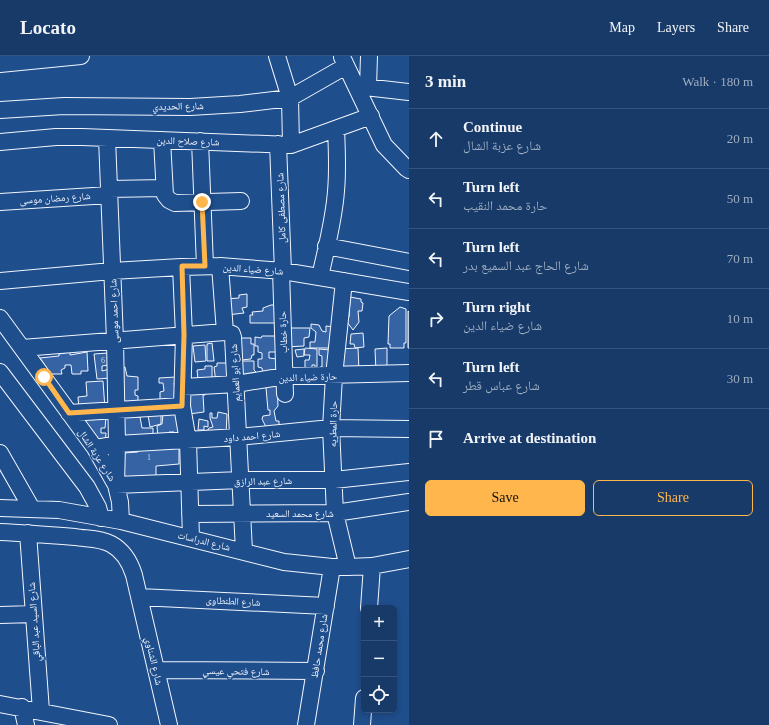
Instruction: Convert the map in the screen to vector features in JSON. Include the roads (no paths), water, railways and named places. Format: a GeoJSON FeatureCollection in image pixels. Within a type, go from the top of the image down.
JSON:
{"type":"FeatureCollection","features":[{"type":"Feature","properties":{"kind":"street"},"geometry":{"type":"LineString","coordinates":[[0,64],[81,56]]}},
{"type":"Feature","properties":{"kind":"street","name":"شارع مصطفى كامل"},"geometry":{"type":"LineString","coordinates":[[277,56],[290,98],[285,144],[282,271]]}},
{"type":"Feature","properties":{"kind":"street"},"geometry":{"type":"LineString","coordinates":[[362,86],[369,56]]}},
{"type":"Feature","properties":{"kind":"street"},"geometry":{"type":"LineString","coordinates":[[344,61],[362,86],[371,116],[384,145],[409,170]]}},
{"type":"Feature","properties":{"kind":"street","name":"شارع الحديدي"},"geometry":{"type":"LineString","coordinates":[[0,110],[64,106],[190,107],[240,104],[290,98],[344,61]]}},
{"type":"Feature","properties":{"kind":"street"},"geometry":{"type":"LineString","coordinates":[[362,86],[409,92]]}},
{"type":"Feature","properties":{"kind":"street","name":"شارع صلاح الدين"},"geometry":{"type":"LineString","coordinates":[[0,142],[56,137],[285,144],[336,129],[371,116]]}},
{"type":"Feature","properties":{"kind":"street"},"geometry":{"type":"LineString","coordinates":[[320,277],[336,192],[336,129]]}},
{"type":"Feature","properties":{"kind":"street","name":"شارع احمد موسى"},"geometry":{"type":"LineString","coordinates":[[107,138],[117,444],[116,484]]}},
{"type":"Feature","properties":{"kind":"street"},"geometry":{"type":"LineString","coordinates":[[162,140],[164,188],[165,195],[169,200],[174,203],[241,202]]}},
{"type":"Feature","properties":{"kind":"street"},"geometry":{"type":"LineString","coordinates":[[200,141],[202,202],[212,266],[225,332]]}},
{"type":"Feature","properties":{"kind":"street","name":"شارع رمضان موسى"},"geometry":{"type":"LineString","coordinates":[[0,202],[164,188]]}},
{"type":"Feature","properties":{"kind":"street"},"geometry":{"type":"LineString","coordinates":[[326,246],[409,262]]}},
{"type":"Feature","properties":{"kind":"street"},"geometry":{"type":"LineString","coordinates":[[182,266],[184,335],[182,406],[188,441],[191,538]]}},
{"type":"Feature","properties":{"kind":"street","name":"شارع ضياء الدين"},"geometry":{"type":"LineString","coordinates":[[0,281],[182,266],[212,266],[282,271],[409,292]]}},
{"type":"Feature","properties":{"kind":"street","name":"حارة خطاب"},"geometry":{"type":"LineString","coordinates":[[282,271],[285,394]]}},
{"type":"Feature","properties":{"kind":"street","name":"حارة المطريه"},"geometry":{"type":"LineString","coordinates":[[344,281],[334,376],[331,428],[335,513],[348,566]]}},
{"type":"Feature","properties":{"kind":"street","name":"شارع عزبة الشال"},"geometry":{"type":"LineString","coordinates":[[0,318],[95,448],[116,484],[120,502],[121,521]]}},
{"type":"Feature","properties":{"kind":"street","name":"شارع ابو العمايم"},"geometry":{"type":"LineString","coordinates":[[22,348],[229,332],[233,337],[244,551]]}},
{"type":"Feature","properties":{"kind":"street"},"geometry":{"type":"LineString","coordinates":[[0,372],[87,487],[96,502],[101,518]]}},
{"type":"Feature","properties":{"kind":"street","name":"حارة ضياء الدين"},"geometry":{"type":"LineString","coordinates":[[183,386],[236,384],[284,376],[409,374]]}},
{"type":"Feature","properties":{"kind":"street"},"geometry":{"type":"LineString","coordinates":[[69,413],[182,406]]}},
{"type":"Feature","properties":{"kind":"street","name":"شارع احمد داود"},"geometry":{"type":"LineString","coordinates":[[95,448],[117,444],[188,441],[331,428],[409,429]]}},
{"type":"Feature","properties":{"kind":"street"},"geometry":{"type":"LineString","coordinates":[[0,453],[32,509]]}},
{"type":"Feature","properties":{"kind":"street","name":"شارع عبد الرازق"},"geometry":{"type":"LineString","coordinates":[[116,484],[241,480],[334,480],[409,472]]}},
{"type":"Feature","properties":{"kind":"street","name":"شارع محمد السعيد"},"geometry":{"type":"LineString","coordinates":[[190,514],[335,513],[409,502]]}},
{"type":"Feature","properties":{"kind":"street","name":"شارع الدراسات"},"geometry":{"type":"LineString","coordinates":[[0,508],[59,510],[121,521],[284,562],[332,567],[372,566],[409,559]]}},
{"type":"Feature","properties":{"kind":"street"},"geometry":{"type":"LineString","coordinates":[[0,532],[28,533],[98,540],[111,544],[122,551],[130,562],[140,597]]}},
{"type":"Feature","properties":{"kind":"street","name":"شارع السيد عبد الباقي"},"geometry":{"type":"LineString","coordinates":[[28,533],[41,711]]}},
{"type":"Feature","properties":{"kind":"street"},"geometry":{"type":"LineString","coordinates":[[369,605],[372,566]]}},
{"type":"Feature","properties":{"kind":"street","name":"شارع محمد حافظ"},"geometry":{"type":"LineString","coordinates":[[306,725],[332,567]]}},
{"type":"Feature","properties":{"kind":"street","name":"شارع الطنطاوى"},"geometry":{"type":"LineString","coordinates":[[140,597],[326,606]]}},
{"type":"Feature","properties":{"kind":"street","name":"شارع الشناوي"},"geometry":{"type":"LineString","coordinates":[[140,597],[169,725]]}},
{"type":"Feature","properties":{"kind":"street"},"geometry":{"type":"LineString","coordinates":[[0,615],[34,614]]}},
{"type":"Feature","properties":{"kind":"street","name":"شارع فتحي عيسي"},"geometry":{"type":"LineString","coordinates":[[157,670],[316,671]]}},
{"type":"Feature","properties":{"kind":"street"},"geometry":{"type":"LineString","coordinates":[[0,704],[41,711],[89,723],[109,725]]}},
{"type":"Feature","properties":{"kind":"street"},"geometry":{"type":"LineString","coordinates":[[22,707],[26,725]]}},
{"type":"Feature","properties":{"kind":"street"},"geometry":{"type":"LineString","coordinates":[[362,725],[363,713]]}}]}
